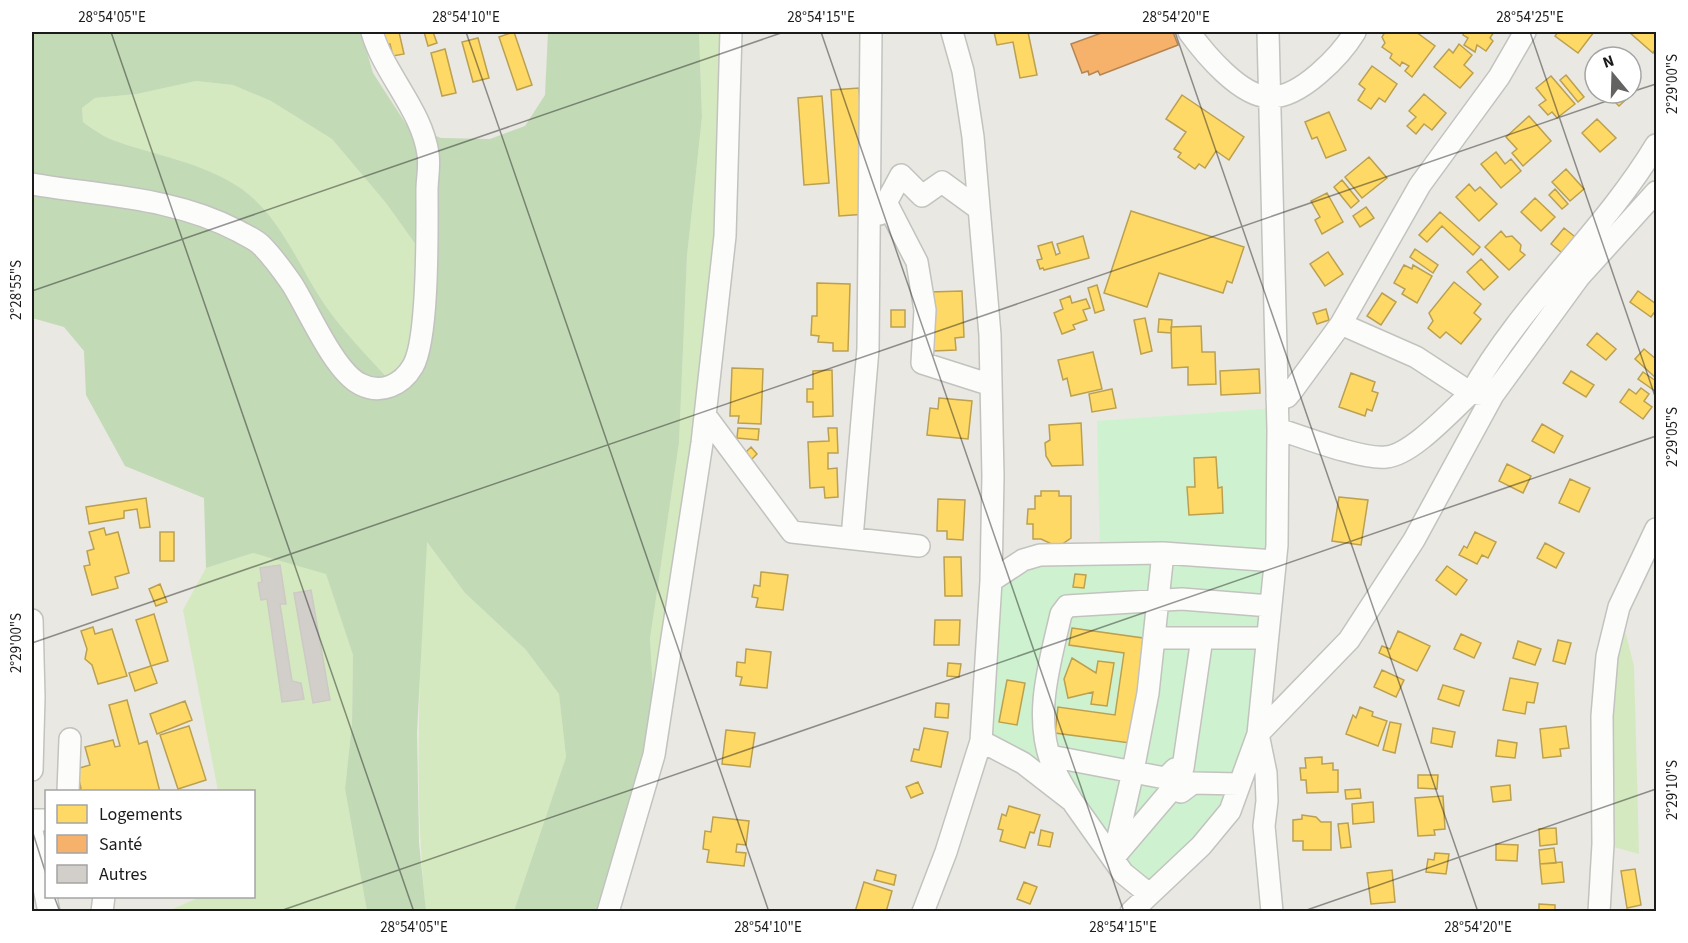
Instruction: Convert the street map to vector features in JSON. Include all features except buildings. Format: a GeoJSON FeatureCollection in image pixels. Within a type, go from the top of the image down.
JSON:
{"type":"FeatureCollection","features":[{"type":"Feature","properties":{"kind":"street"},"geometry":{"type":"LineString","coordinates":[[32,184],[104,193],[168,205],[215,219],[260,243],[291,283],[340,366],[359,384],[375,389],[396,386],[414,365],[421,331],[429,155],[421,130],[376,48],[372,32]]}},
{"type":"Feature","properties":{"kind":"street"},"geometry":{"type":"LineString","coordinates":[[608,912],[654,755],[705,415],[725,236],[731,32]]}},
{"type":"Feature","properties":{"kind":"street"},"geometry":{"type":"LineString","coordinates":[[852,538],[868,349],[871,32]]}},
{"type":"Feature","properties":{"kind":"street"},"geometry":{"type":"LineString","coordinates":[[923,912],[946,852],[981,741],[991,581],[990,335],[973,136],[963,71],[952,32]]}},
{"type":"Feature","properties":{"kind":"street"},"geometry":{"type":"LineString","coordinates":[[1189,32],[1200,47],[1243,89],[1270,97],[1287,92],[1315,78],[1347,45],[1355,32]]}},
{"type":"Feature","properties":{"kind":"street"},"geometry":{"type":"LineString","coordinates":[[1131,912],[1201,846],[1230,811],[1258,734],[1275,561],[1278,429],[1268,32]]}},
{"type":"Feature","properties":{"kind":"street"},"geometry":{"type":"LineString","coordinates":[[1277,399],[1287,397],[1341,324],[1420,185],[1493,86],[1525,32]]}},
{"type":"Feature","properties":{"kind":"street"},"geometry":{"type":"LineString","coordinates":[[1278,429],[1349,451],[1386,458],[1401,452],[1418,440],[1471,393],[1487,364],[1610,212],[1656,145]]}},
{"type":"Feature","properties":{"kind":"street"},"geometry":{"type":"LineString","coordinates":[[870,233],[902,175],[922,196],[942,182],[979,209]]}},
{"type":"Feature","properties":{"kind":"street"},"geometry":{"type":"LineString","coordinates":[[1258,734],[1349,640],[1414,540],[1493,395],[1579,277],[1656,192]]}},
{"type":"Feature","properties":{"kind":"street"},"geometry":{"type":"LineString","coordinates":[[886,202],[917,262],[925,310],[922,363],[991,385]]}},
{"type":"Feature","properties":{"kind":"street"},"geometry":{"type":"LineString","coordinates":[[1341,324],[1416,357],[1471,393],[1493,395]]}},
{"type":"Feature","properties":{"kind":"street"},"geometry":{"type":"LineString","coordinates":[[705,415],[792,532],[919,546]]}},
{"type":"Feature","properties":{"kind":"street"},"geometry":{"type":"LineString","coordinates":[[1599,912],[1603,844],[1602,716],[1607,656],[1619,607],[1656,529]]}},
{"type":"Feature","properties":{"kind":"street"},"geometry":{"type":"LineString","coordinates":[[991,581],[1023,560],[1040,555],[1163,553],[1275,561]]}},
{"type":"Feature","properties":{"kind":"street"},"geometry":{"type":"LineString","coordinates":[[1113,859],[1133,772],[1155,638],[1163,553]]}},
{"type":"Feature","properties":{"kind":"street"},"geometry":{"type":"LineString","coordinates":[[1149,894],[1123,873],[1072,801],[1050,756],[1042,717],[1047,672],[1061,614],[1067,606],[1182,599],[1270,606]]}},
{"type":"Feature","properties":{"kind":"street"},"geometry":{"type":"LineString","coordinates":[[32,620],[34,697],[32,770]]}},
{"type":"Feature","properties":{"kind":"street"},"geometry":{"type":"LineString","coordinates":[[1155,638],[1266,639]]}},
{"type":"Feature","properties":{"kind":"street"},"geometry":{"type":"LineString","coordinates":[[1113,859],[1171,783],[1175,769],[1183,768],[1202,638]]}},
{"type":"Feature","properties":{"kind":"street"},"geometry":{"type":"LineString","coordinates":[[1258,734],[1266,773],[1267,801],[1264,826],[1272,912]]}},
{"type":"Feature","properties":{"kind":"street"},"geometry":{"type":"LineString","coordinates":[[68,790],[70,739]]}},
{"type":"Feature","properties":{"kind":"street"},"geometry":{"type":"LineString","coordinates":[[981,741],[1023,763],[1072,801]]}},
{"type":"Feature","properties":{"kind":"street"},"geometry":{"type":"LineString","coordinates":[[1050,756],[1133,772],[1171,783],[1181,792],[1193,783],[1239,784]]}},
{"type":"Feature","properties":{"kind":"street"},"geometry":{"type":"LineString","coordinates":[[32,831],[45,909]]}},
{"type":"Feature","properties":{"kind":"green space"},"geometry":{"type":"Polygon","coordinates":[[[32,32],[361,32],[373,73],[406,124],[441,138],[490,139],[525,126],[545,95],[548,32],[699,32],[702,117],[687,256],[679,443],[650,639],[656,743],[608,911],[514,911],[566,757],[559,694],[526,650],[465,593],[427,542],[417,732],[419,843],[426,911],[367,911],[345,789],[352,723],[353,655],[326,574],[253,553],[206,568],[204,498],[125,466],[86,395],[84,351],[64,327],[32,318],[32,32]],[[196,81],[137,94],[95,98],[82,108],[83,122],[110,139],[210,172],[242,189],[255,200],[276,225],[336,320],[395,386],[414,365],[426,259],[386,203],[332,139],[271,101],[233,85],[196,81]]]}},
{"type":"Feature","properties":{"kind":"green space"},"geometry":{"type":"Polygon","coordinates":[[[699,32],[731,32],[727,205],[656,743],[650,639],[679,443],[687,256],[702,117],[699,32]]]}},
{"type":"Feature","properties":{"kind":"green space"},"geometry":{"type":"Polygon","coordinates":[[[196,81],[233,85],[271,101],[332,139],[386,203],[426,259],[421,331],[396,386],[345,332],[319,296],[266,211],[242,189],[194,165],[110,139],[83,122],[82,108],[95,98],[137,94],[196,81]]]}},
{"type":"Feature","properties":{"kind":"green space"},"geometry":{"type":"Polygon","coordinates":[[[1277,408],[1262,675],[1232,812],[1155,897],[1086,819],[981,741],[991,581],[1023,560],[1100,553],[1097,421],[1277,408]]]}},
{"type":"Feature","properties":{"kind":"green space"},"geometry":{"type":"Polygon","coordinates":[[[426,541],[465,593],[526,650],[559,694],[566,757],[514,911],[426,911],[419,773],[420,680],[426,541]]]}},
{"type":"Feature","properties":{"kind":"green space"},"geometry":{"type":"Polygon","coordinates":[[[253,553],[326,573],[353,655],[352,723],[345,789],[367,911],[166,912],[198,898],[255,898],[255,790],[218,790],[183,610],[206,568],[253,553]]]}},
{"type":"Feature","properties":{"kind":"green space"},"geometry":{"type":"Polygon","coordinates":[[[1619,607],[1634,666],[1639,854],[1603,844],[1619,607]]]}}]}
